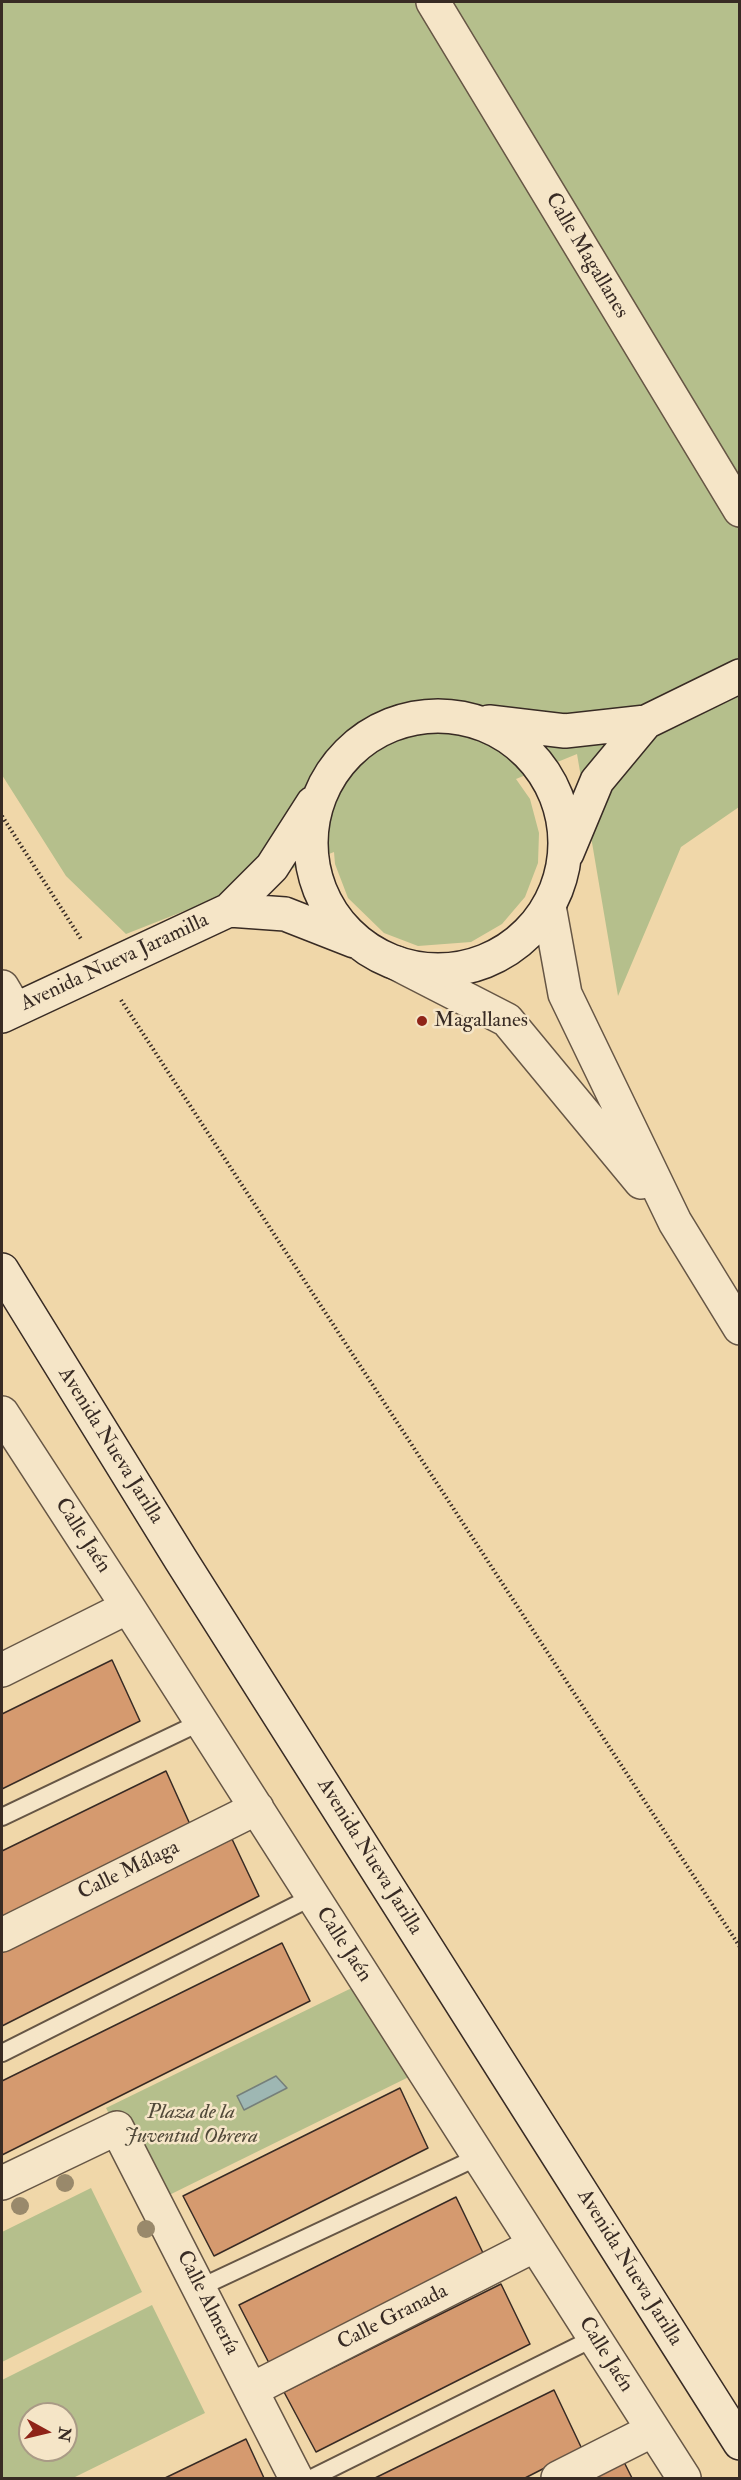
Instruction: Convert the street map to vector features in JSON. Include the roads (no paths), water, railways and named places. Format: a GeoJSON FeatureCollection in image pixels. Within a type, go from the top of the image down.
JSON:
{"type":"FeatureCollection","features":[{"type":"Feature","properties":{"kind":"street","name":"Calle Magallanes"},"geometry":{"type":"LineString","coordinates":[[433,2],[740,510]]}},
{"type":"Feature","properties":{"kind":"street"},"geometry":{"type":"LineString","coordinates":[[675,1222],[507,1020],[359,943],[335,917],[318,886],[311,850],[314,815],[327,782],[353,747],[390,724],[432,715],[566,731],[646,722],[740,676]]}},
{"type":"Feature","properties":{"kind":"street"},"geometry":{"type":"LineString","coordinates":[[396,963],[430,970],[466,968],[499,955],[528,934],[549,906],[559,883],[564,858],[564,823],[553,789],[535,759],[508,735],[475,721]]}},
{"type":"Feature","properties":{"kind":"street"},"geometry":{"type":"LineString","coordinates":[[564,858],[597,781],[646,722]]}},
{"type":"Feature","properties":{"kind":"street","name":"Avenida Nueva Jaramilla"},"geometry":{"type":"LineString","coordinates":[[6,1004],[101,968],[229,910],[272,867],[327,782]]}},
{"type":"Feature","properties":{"kind":"street"},"geometry":{"type":"LineString","coordinates":[[549,906],[565,994],[675,1222],[740,1328]]}},
{"type":"Feature","properties":{"kind":"street","name":"Avenida Nueva Jaramilla"},"geometry":{"type":"LineString","coordinates":[[229,910],[285,914],[359,943]]}},
{"type":"Feature","properties":{"kind":"street","name":"Avenida Nueva Jarilla"},"geometry":{"type":"LineString","coordinates":[[2,1270],[187,1570],[740,2443]]}},
{"type":"Feature","properties":{"kind":"street","name":"Calle Jaén"},"geometry":{"type":"LineString","coordinates":[[2,1413],[684,2478]]}},
{"type":"Feature","properties":{"kind":"street"},"geometry":{"type":"LineString","coordinates":[[2,1670],[128,1607]]}},
{"type":"Feature","properties":{"kind":"street","name":"Calle Málaga"},"geometry":{"type":"LineString","coordinates":[[2,1935],[257,1808]]}},
{"type":"Feature","properties":{"kind":"street","name":"Calle Almería"},"geometry":{"type":"LineString","coordinates":[[2,2183],[117,2128],[296,2478]]}},
{"type":"Feature","properties":{"kind":"street","name":"Calle Granada"},"geometry":{"type":"LineString","coordinates":[[251,2390],[535,2246]]}},
{"type":"Feature","properties":{"kind":"street"},"geometry":{"type":"LineString","coordinates":[[558,2478],[652,2430]]}},
{"type":"Feature","properties":{"kind":"lane"},"geometry":{"type":"LineString","coordinates":[[2,1817],[201,1722]]}},
{"type":"Feature","properties":{"kind":"lane"},"geometry":{"type":"LineString","coordinates":[[2,2053],[312,1897]]}},
{"type":"Feature","properties":{"kind":"lane"},"geometry":{"type":"LineString","coordinates":[[199,2288],[478,2157]]}},
{"type":"Feature","properties":{"kind":"lane"},"geometry":{"type":"LineString","coordinates":[[312,2478],[594,2338]]}},
{"type":"Feature","properties":{"kind":"water"},"geometry":{"type":"Polygon","coordinates":[[[276,2076],[287,2088],[244,2110],[237,2096],[276,2076]]]}},
{"type":"Feature","properties":{"kind":"place","name":"Magallanes"},"geometry":{"type":"Point","coordinates":[422,1021]}},
{"type":"Feature","properties":{"kind":"park label","name":"Plaza de la Juventud Obrera"},"geometry":{"type":"Point","coordinates":[191,2125]}}]}
